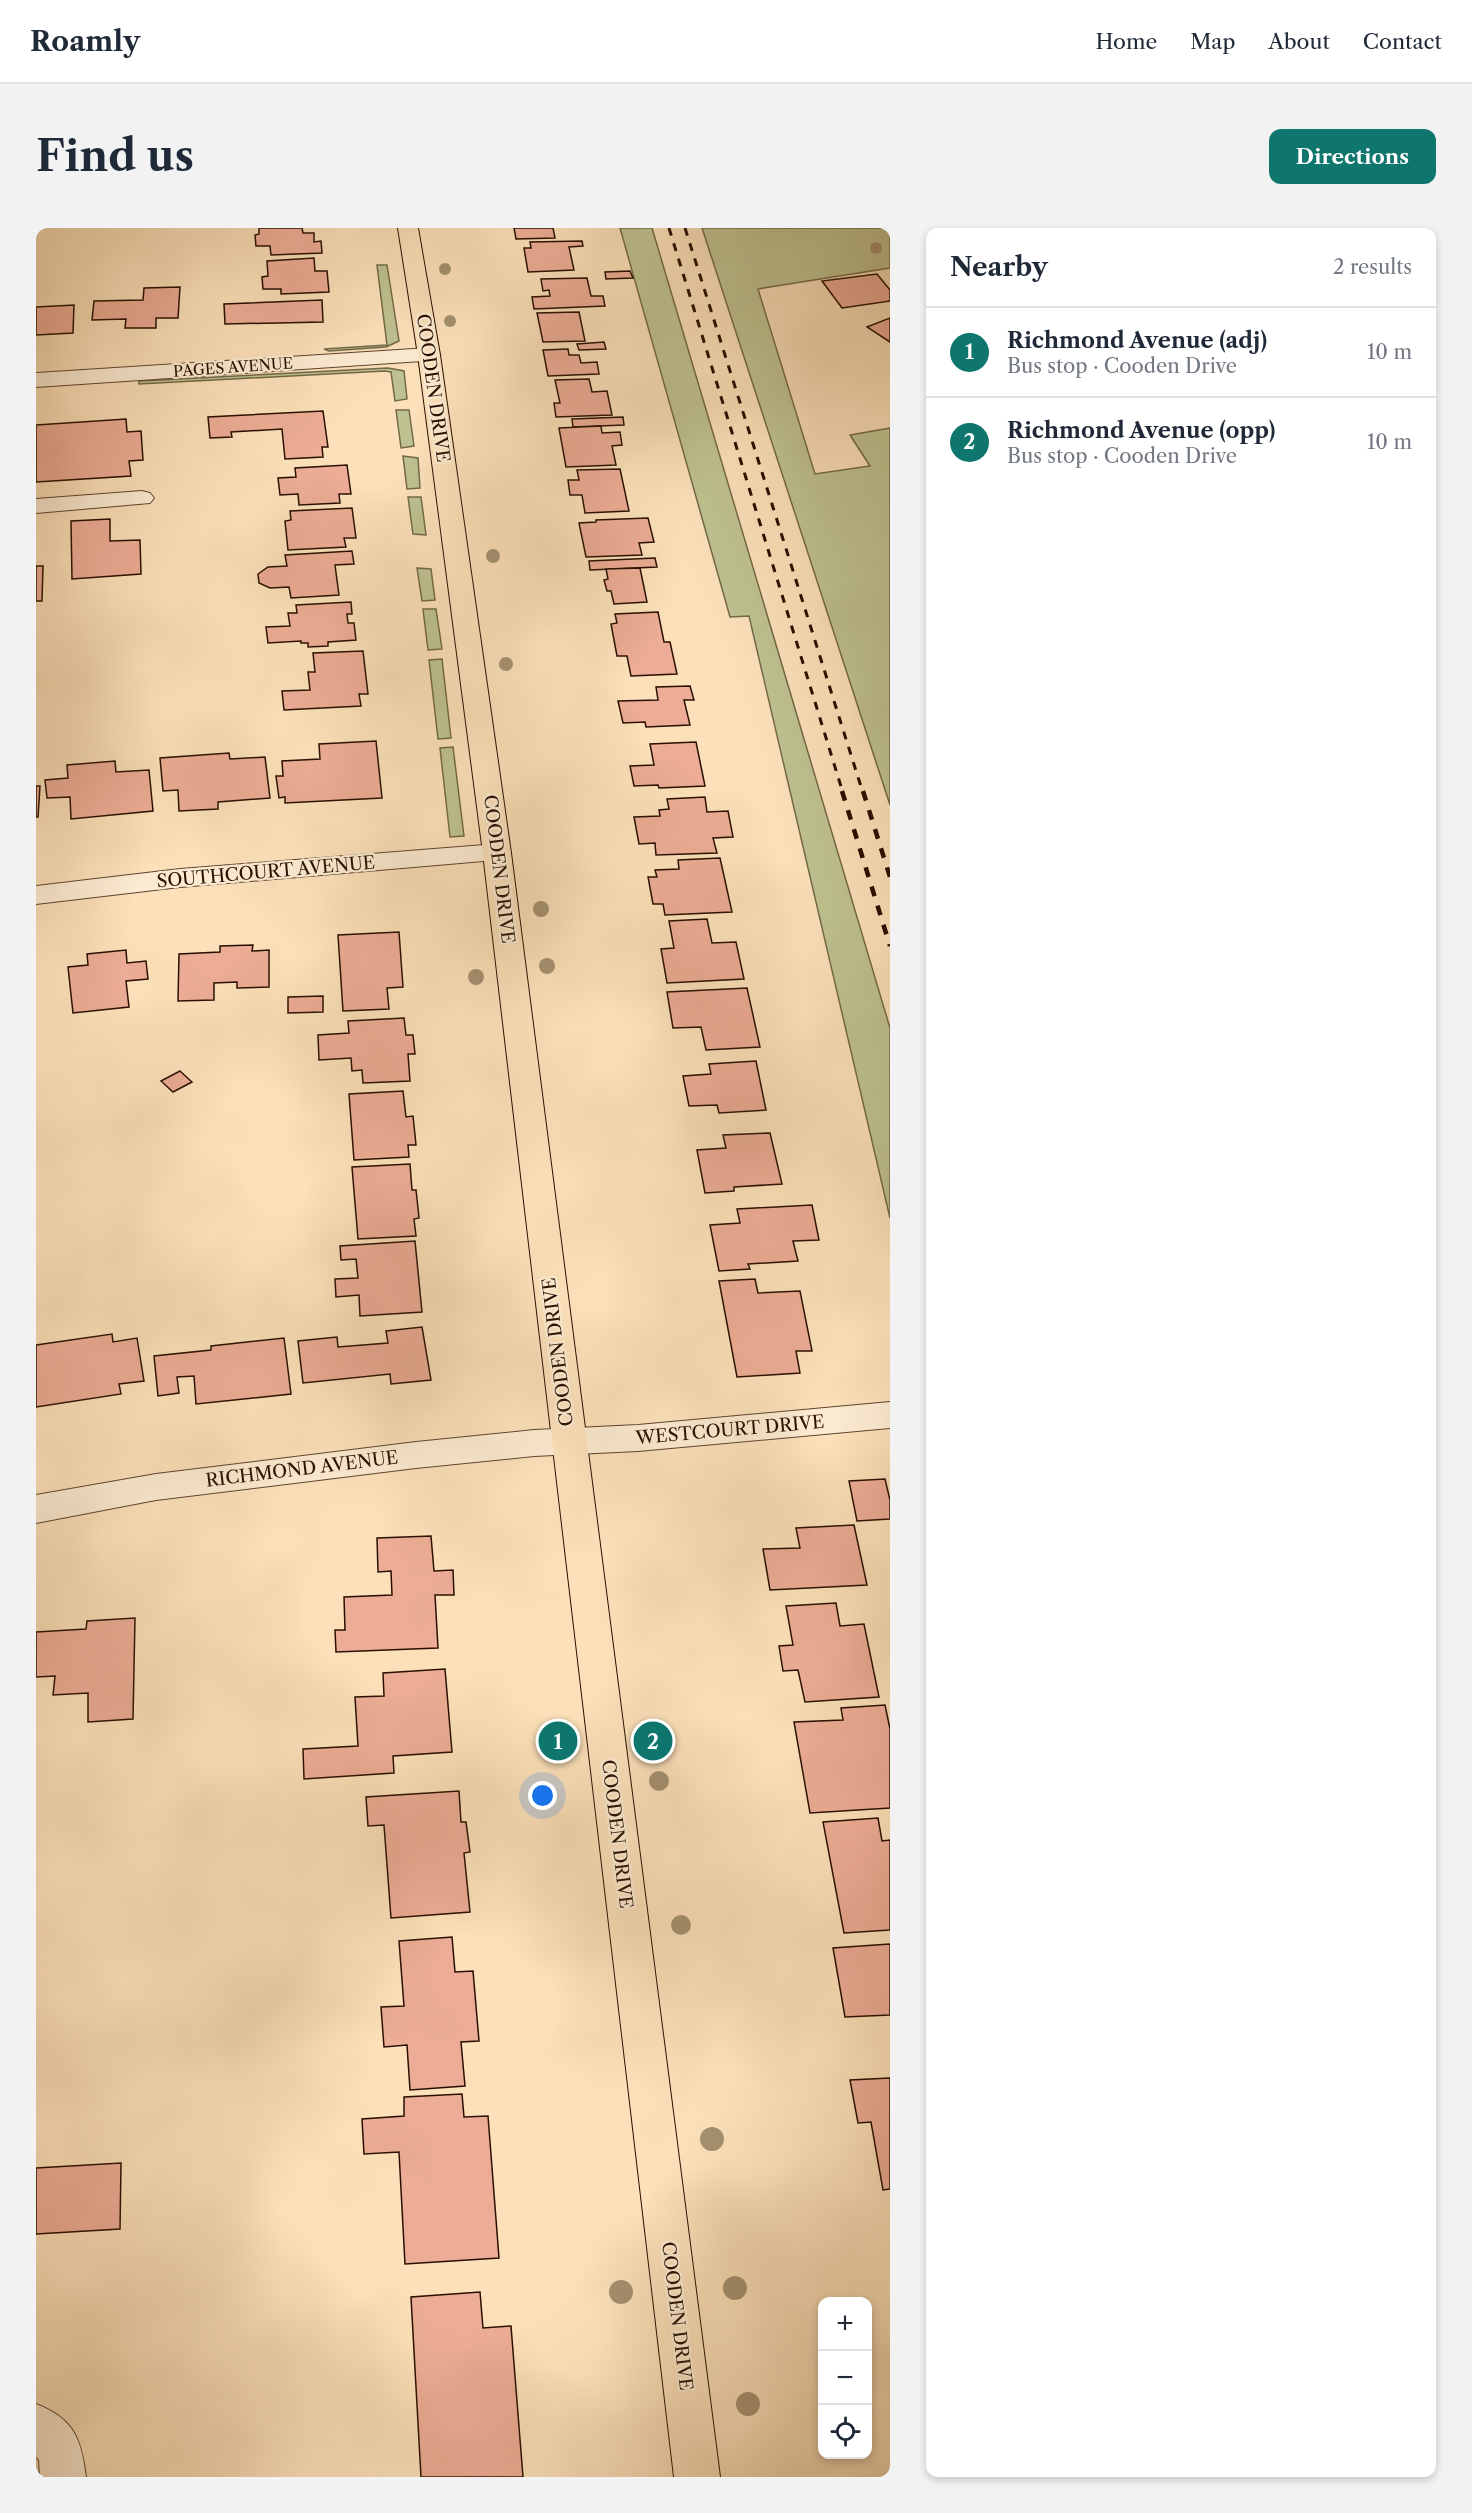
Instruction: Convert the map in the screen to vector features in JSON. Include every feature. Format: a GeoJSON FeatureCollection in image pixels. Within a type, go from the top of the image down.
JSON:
{"type":"FeatureCollection","features":[{"type":"Feature","properties":{"kind":"main road","name":"COODEN DRIVE"},"geometry":{"type":"LineString","coordinates":[[408,228],[429,355],[497,853],[697,2477]]}},
{"type":"Feature","properties":{"kind":"street","name":"PAGES AVENUE"},"geometry":{"type":"LineString","coordinates":[[36,380],[429,355]]}},
{"type":"Feature","properties":{"kind":"street"},"geometry":{"type":"LineString","coordinates":[[36,506],[142,498]]}},
{"type":"Feature","properties":{"kind":"street","name":"SOUTHCOURT AVENUE"},"geometry":{"type":"LineString","coordinates":[[36,895],[180,878],[497,853]]}},
{"type":"Feature","properties":{"kind":"street","name":"WESTCOURT DRIVE"},"geometry":{"type":"LineString","coordinates":[[569,1441],[638,1438],[890,1416]]}},
{"type":"Feature","properties":{"kind":"street","name":"RICHMOND AVENUE"},"geometry":{"type":"LineString","coordinates":[[36,1509],[156,1486],[416,1455],[569,1441]]}},
{"type":"Feature","properties":{"kind":"street"},"geometry":{"type":"LineString","coordinates":[[36,2426],[60,2449],[63,2477]]}},
{"type":"Feature","properties":{"kind":"green space"},"geometry":{"type":"Polygon","coordinates":[[[620,228],[652,228],[890,1028],[890,1218],[749,616],[730,617],[620,228]]]}},
{"type":"Feature","properties":{"kind":"green space"},"geometry":{"type":"Polygon","coordinates":[[[702,228],[890,228],[890,268],[758,289],[815,474],[870,466],[850,435],[890,428],[890,805],[702,228]]]}},
{"type":"Feature","properties":{"kind":"green space"},"geometry":{"type":"Polygon","coordinates":[[[377,265],[387,265],[399,341],[386,347],[329,351],[324,349],[387,345],[377,265]]]}},
{"type":"Feature","properties":{"kind":"green space"},"geometry":{"type":"Polygon","coordinates":[[[388,368],[404,371],[407,399],[395,401],[391,372],[385,371],[139,384],[139,381],[388,368]]]}},
{"type":"Feature","properties":{"kind":"green space"},"geometry":{"type":"Polygon","coordinates":[[[396,410],[409,410],[414,446],[401,448],[396,410]]]}},
{"type":"Feature","properties":{"kind":"green space"},"geometry":{"type":"Polygon","coordinates":[[[403,456],[418,458],[420,488],[407,489],[403,456]]]}},
{"type":"Feature","properties":{"kind":"green space"},"geometry":{"type":"Polygon","coordinates":[[[408,497],[421,497],[426,535],[413,534],[408,497]]]}},
{"type":"Feature","properties":{"kind":"green space"},"geometry":{"type":"Polygon","coordinates":[[[417,568],[431,569],[435,600],[422,601],[417,568]]]}},
{"type":"Feature","properties":{"kind":"green space"},"geometry":{"type":"Polygon","coordinates":[[[423,609],[436,609],[442,649],[428,650],[423,609]]]}},
{"type":"Feature","properties":{"kind":"green space"},"geometry":{"type":"Polygon","coordinates":[[[442,659],[451,738],[438,739],[429,660],[442,659]]]}},
{"type":"Feature","properties":{"kind":"green space"},"geometry":{"type":"Polygon","coordinates":[[[453,747],[464,836],[450,837],[440,748],[453,747]]]}},
{"type":"Feature","properties":{"kind":"building"},"geometry":{"type":"Polygon","coordinates":[[[259,228],[302,228],[303,233],[314,233],[314,242],[321,241],[322,253],[271,255],[270,246],[256,246],[255,235],[259,234],[259,228]]]}},
{"type":"Feature","properties":{"kind":"building"},"geometry":{"type":"Polygon","coordinates":[[[514,228],[553,228],[555,238],[516,239],[514,228]]]}},
{"type":"Feature","properties":{"kind":"building"},"geometry":{"type":"Polygon","coordinates":[[[582,241],[583,246],[569,247],[574,270],[528,272],[524,248],[531,248],[530,242],[582,241]]]}},
{"type":"Feature","properties":{"kind":"building"},"geometry":{"type":"Polygon","coordinates":[[[314,258],[315,271],[327,271],[329,292],[281,294],[281,289],[263,289],[262,277],[268,276],[267,261],[314,258]]]}},
{"type":"Feature","properties":{"kind":"building"},"geometry":{"type":"Polygon","coordinates":[[[630,271],[633,278],[606,279],[605,272],[630,271]]]}},
{"type":"Feature","properties":{"kind":"building"},"geometry":{"type":"Polygon","coordinates":[[[877,274],[890,290],[890,301],[842,308],[822,281],[877,274]]]}},
{"type":"Feature","properties":{"kind":"building"},"geometry":{"type":"Polygon","coordinates":[[[587,278],[591,296],[603,296],[605,306],[534,309],[532,297],[550,296],[549,290],[543,291],[541,279],[587,278]]]}},
{"type":"Feature","properties":{"kind":"building"},"geometry":{"type":"Polygon","coordinates":[[[180,287],[178,318],[156,318],[156,328],[125,328],[126,319],[92,320],[94,301],[143,300],[144,288],[180,287]]]}},
{"type":"Feature","properties":{"kind":"building"},"geometry":{"type":"Polygon","coordinates":[[[322,300],[323,322],[225,324],[224,304],[322,300]]]}},
{"type":"Feature","properties":{"kind":"building"},"geometry":{"type":"Polygon","coordinates":[[[74,305],[73,333],[36,335],[36,307],[74,305]]]}},
{"type":"Feature","properties":{"kind":"building"},"geometry":{"type":"Polygon","coordinates":[[[579,312],[585,341],[543,342],[537,313],[579,312]]]}},
{"type":"Feature","properties":{"kind":"building"},"geometry":{"type":"Polygon","coordinates":[[[890,318],[890,342],[867,327],[890,318]]]}},
{"type":"Feature","properties":{"kind":"building"},"geometry":{"type":"Polygon","coordinates":[[[604,342],[606,349],[579,350],[577,344],[604,342]]]}},
{"type":"Feature","properties":{"kind":"building"},"geometry":{"type":"Polygon","coordinates":[[[568,349],[569,355],[579,355],[581,363],[597,362],[599,374],[548,376],[543,350],[568,349]]]}},
{"type":"Feature","properties":{"kind":"building"},"geometry":{"type":"Polygon","coordinates":[[[589,379],[592,392],[607,391],[612,415],[556,417],[554,403],[560,403],[555,380],[589,379]]]}},
{"type":"Feature","properties":{"kind":"building"},"geometry":{"type":"Polygon","coordinates":[[[323,411],[328,447],[322,447],[323,457],[285,459],[282,429],[231,432],[232,437],[210,438],[208,417],[323,411]]]}},
{"type":"Feature","properties":{"kind":"building"},"geometry":{"type":"Polygon","coordinates":[[[623,417],[624,425],[573,427],[572,419],[623,417]]]}},
{"type":"Feature","properties":{"kind":"building"},"geometry":{"type":"Polygon","coordinates":[[[126,419],[127,432],[141,431],[143,460],[129,461],[131,476],[36,482],[36,425],[126,419]]]}},
{"type":"Feature","properties":{"kind":"building"},"geometry":{"type":"Polygon","coordinates":[[[601,426],[602,433],[620,432],[622,445],[612,446],[616,465],[566,467],[559,428],[601,426]]]}},
{"type":"Feature","properties":{"kind":"building"},"geometry":{"type":"Polygon","coordinates":[[[347,465],[351,494],[339,494],[340,503],[299,505],[298,494],[280,495],[278,478],[296,477],[295,468],[347,465]]]}},
{"type":"Feature","properties":{"kind":"building"},"geometry":{"type":"Polygon","coordinates":[[[620,469],[629,511],[585,513],[582,495],[570,495],[568,480],[579,480],[577,470],[620,469]]]}},
{"type":"Feature","properties":{"kind":"building"},"geometry":{"type":"Polygon","coordinates":[[[352,508],[356,538],[344,538],[346,547],[288,550],[285,521],[291,520],[290,511],[352,508]]]}},
{"type":"Feature","properties":{"kind":"building"},"geometry":{"type":"Polygon","coordinates":[[[648,518],[654,542],[639,543],[642,555],[586,557],[579,523],[648,518]]]}},
{"type":"Feature","properties":{"kind":"building"},"geometry":{"type":"Polygon","coordinates":[[[110,519],[110,541],[140,540],[141,574],[72,579],[71,521],[110,519]]]}},
{"type":"Feature","properties":{"kind":"building"},"geometry":{"type":"Polygon","coordinates":[[[352,551],[354,564],[335,565],[339,595],[291,598],[289,587],[270,588],[259,583],[258,574],[268,567],[287,566],[285,555],[352,551]]]}},
{"type":"Feature","properties":{"kind":"building"},"geometry":{"type":"Polygon","coordinates":[[[655,558],[657,567],[590,570],[589,561],[655,558]]]}},
{"type":"Feature","properties":{"kind":"building"},"geometry":{"type":"Polygon","coordinates":[[[36,566],[43,566],[42,601],[36,601],[36,566]]]}},
{"type":"Feature","properties":{"kind":"building"},"geometry":{"type":"Polygon","coordinates":[[[640,568],[647,602],[614,604],[611,591],[607,591],[604,580],[608,579],[606,569],[640,568]]]}},
{"type":"Feature","properties":{"kind":"building"},"geometry":{"type":"Polygon","coordinates":[[[351,602],[352,614],[347,614],[348,623],[354,623],[356,640],[328,642],[328,646],[308,647],[308,643],[301,643],[301,641],[268,643],[266,627],[290,626],[288,613],[297,613],[296,605],[351,602]]]}},
{"type":"Feature","properties":{"kind":"building"},"geometry":{"type":"Polygon","coordinates":[[[658,612],[664,642],[670,642],[677,674],[631,676],[627,656],[617,656],[611,624],[617,623],[615,614],[658,612]]]}},
{"type":"Feature","properties":{"kind":"building"},"geometry":{"type":"Polygon","coordinates":[[[363,651],[368,694],[359,694],[361,706],[284,710],[282,691],[310,690],[308,672],[315,672],[313,653],[363,651]]]}},
{"type":"Feature","properties":{"kind":"building"},"geometry":{"type":"Polygon","coordinates":[[[690,686],[694,700],[684,700],[690,725],[646,727],[645,722],[623,723],[618,701],[658,700],[656,687],[690,686]]]}},
{"type":"Feature","properties":{"kind":"building"},"geometry":{"type":"Polygon","coordinates":[[[376,741],[382,798],[285,803],[285,797],[279,798],[276,776],[283,776],[282,761],[320,759],[319,744],[376,741]]]}},
{"type":"Feature","properties":{"kind":"building"},"geometry":{"type":"Polygon","coordinates":[[[696,742],[705,786],[659,788],[658,785],[634,786],[630,766],[654,765],[650,744],[696,742]]]}},
{"type":"Feature","properties":{"kind":"building"},"geometry":{"type":"Polygon","coordinates":[[[229,753],[230,759],[265,757],[270,798],[218,802],[218,809],[179,811],[178,790],[163,791],[160,758],[229,753]]]}},
{"type":"Feature","properties":{"kind":"building"},"geometry":{"type":"Polygon","coordinates":[[[115,761],[116,772],[149,770],[153,811],[71,819],[70,797],[47,798],[45,780],[68,778],[67,765],[115,761]]]}},
{"type":"Feature","properties":{"kind":"building"},"geometry":{"type":"Polygon","coordinates":[[[36,786],[40,786],[38,817],[36,817],[36,786]]]}},
{"type":"Feature","properties":{"kind":"building"},"geometry":{"type":"Polygon","coordinates":[[[705,797],[707,812],[728,811],[733,837],[713,838],[717,853],[656,855],[655,843],[639,844],[634,817],[660,816],[659,810],[669,809],[667,799],[705,797]]]}},
{"type":"Feature","properties":{"kind":"building"},"geometry":{"type":"Polygon","coordinates":[[[720,858],[732,912],[665,915],[663,904],[653,904],[648,877],[657,877],[655,870],[679,869],[678,860],[720,858]]]}},
{"type":"Feature","properties":{"kind":"building"},"geometry":{"type":"Polygon","coordinates":[[[707,919],[712,943],[736,942],[744,979],[667,983],[661,949],[674,948],[669,921],[707,919]]]}},
{"type":"Feature","properties":{"kind":"building"},"geometry":{"type":"Polygon","coordinates":[[[399,932],[403,987],[387,988],[389,1009],[343,1011],[338,935],[399,932]]]}},
{"type":"Feature","properties":{"kind":"building"},"geometry":{"type":"Polygon","coordinates":[[[253,945],[252,951],[269,950],[269,987],[237,988],[237,982],[214,983],[214,1000],[178,1001],[179,954],[220,952],[220,946],[253,945]]]}},
{"type":"Feature","properties":{"kind":"building"},"geometry":{"type":"Polygon","coordinates":[[[126,950],[127,963],[146,961],[148,979],[126,981],[129,1007],[73,1013],[68,967],[88,965],[87,954],[126,950]]]}},
{"type":"Feature","properties":{"kind":"building"},"geometry":{"type":"Polygon","coordinates":[[[747,988],[760,1047],[706,1050],[701,1027],[673,1028],[667,992],[747,988]]]}},
{"type":"Feature","properties":{"kind":"building"},"geometry":{"type":"Polygon","coordinates":[[[323,996],[323,1012],[288,1013],[288,997],[323,996]]]}},
{"type":"Feature","properties":{"kind":"building"},"geometry":{"type":"Polygon","coordinates":[[[404,1018],[406,1035],[413,1035],[415,1054],[408,1054],[410,1081],[363,1083],[362,1070],[352,1071],[351,1058],[319,1060],[318,1035],[349,1033],[348,1021],[404,1018]]]}},
{"type":"Feature","properties":{"kind":"building"},"geometry":{"type":"Polygon","coordinates":[[[756,1061],[766,1110],[719,1113],[717,1105],[689,1106],[683,1076],[711,1074],[709,1064],[756,1061]]]}},
{"type":"Feature","properties":{"kind":"building"},"geometry":{"type":"Polygon","coordinates":[[[180,1071],[192,1082],[173,1092],[161,1081],[180,1071]]]}},
{"type":"Feature","properties":{"kind":"building"},"geometry":{"type":"Polygon","coordinates":[[[403,1091],[406,1117],[413,1116],[416,1145],[408,1145],[409,1157],[354,1160],[349,1094],[403,1091]]]}},
{"type":"Feature","properties":{"kind":"building"},"geometry":{"type":"Polygon","coordinates":[[[770,1133],[782,1184],[734,1187],[734,1191],[705,1193],[697,1150],[726,1148],[723,1135],[770,1133]]]}},
{"type":"Feature","properties":{"kind":"building"},"geometry":{"type":"Polygon","coordinates":[[[410,1164],[412,1190],[416,1190],[419,1218],[414,1219],[416,1236],[358,1239],[352,1167],[410,1164]]]}},
{"type":"Feature","properties":{"kind":"building"},"geometry":{"type":"Polygon","coordinates":[[[812,1205],[819,1240],[793,1241],[798,1261],[748,1264],[750,1269],[719,1271],[710,1225],[740,1223],[737,1209],[812,1205]]]}},
{"type":"Feature","properties":{"kind":"building"},"geometry":{"type":"Polygon","coordinates":[[[415,1241],[422,1312],[360,1316],[359,1295],[336,1297],[335,1279],[358,1278],[356,1259],[341,1260],[340,1246],[415,1241]]]}},
{"type":"Feature","properties":{"kind":"building"},"geometry":{"type":"Polygon","coordinates":[[[755,1279],[758,1293],[800,1291],[812,1351],[796,1351],[800,1373],[737,1377],[719,1281],[755,1279]]]}},
{"type":"Feature","properties":{"kind":"building"},"geometry":{"type":"Polygon","coordinates":[[[422,1327],[431,1380],[391,1384],[390,1374],[303,1383],[298,1341],[337,1337],[338,1347],[388,1343],[386,1331],[422,1327]]]}},
{"type":"Feature","properties":{"kind":"building"},"geometry":{"type":"Polygon","coordinates":[[[112,1334],[113,1342],[137,1338],[144,1381],[119,1384],[121,1394],[36,1407],[36,1345],[112,1334]]]}},
{"type":"Feature","properties":{"kind":"building"},"geometry":{"type":"Polygon","coordinates":[[[284,1338],[291,1394],[196,1404],[194,1376],[177,1377],[179,1393],[158,1396],[154,1356],[211,1350],[211,1346],[284,1338]]]}},
{"type":"Feature","properties":{"kind":"building"},"geometry":{"type":"Polygon","coordinates":[[[885,1479],[890,1500],[890,1519],[857,1521],[849,1481],[885,1479]]]}},
{"type":"Feature","properties":{"kind":"building"},"geometry":{"type":"Polygon","coordinates":[[[854,1525],[867,1585],[770,1590],[763,1549],[800,1548],[796,1528],[854,1525]]]}},
{"type":"Feature","properties":{"kind":"building"},"geometry":{"type":"Polygon","coordinates":[[[431,1536],[434,1571],[453,1570],[454,1595],[435,1595],[438,1648],[336,1652],[335,1630],[345,1630],[344,1597],[392,1595],[391,1571],[378,1572],[377,1538],[431,1536]]]}},
{"type":"Feature","properties":{"kind":"building"},"geometry":{"type":"Polygon","coordinates":[[[836,1603],[840,1626],[864,1624],[879,1697],[805,1702],[798,1670],[783,1671],[779,1646],[793,1645],[786,1606],[836,1603]]]}},
{"type":"Feature","properties":{"kind":"building"},"geometry":{"type":"Polygon","coordinates":[[[135,1618],[133,1719],[88,1722],[88,1693],[53,1695],[55,1676],[36,1677],[36,1632],[86,1629],[87,1621],[135,1618]]]}},
{"type":"Feature","properties":{"kind":"building"},"geometry":{"type":"Polygon","coordinates":[[[445,1669],[452,1752],[393,1756],[394,1773],[304,1779],[303,1749],[358,1746],[355,1697],[384,1696],[383,1673],[445,1669]]]}},
{"type":"Feature","properties":{"kind":"building"},"geometry":{"type":"Polygon","coordinates":[[[885,1705],[890,1729],[890,1808],[810,1813],[794,1722],[843,1720],[841,1708],[885,1705]]]}},
{"type":"Feature","properties":{"kind":"building"},"geometry":{"type":"Polygon","coordinates":[[[459,1791],[461,1822],[466,1822],[470,1852],[464,1853],[470,1912],[391,1918],[384,1825],[368,1826],[366,1797],[459,1791]]]}},
{"type":"Feature","properties":{"kind":"building"},"geometry":{"type":"Polygon","coordinates":[[[878,1818],[882,1841],[890,1840],[890,1930],[844,1933],[823,1822],[878,1818]]]}},
{"type":"Feature","properties":{"kind":"building"},"geometry":{"type":"Polygon","coordinates":[[[452,1937],[455,1972],[473,1971],[479,2041],[461,2042],[465,2086],[410,2090],[407,2045],[384,2047],[381,2007],[404,2006],[399,1941],[452,1937]]]}},
{"type":"Feature","properties":{"kind":"building"},"geometry":{"type":"Polygon","coordinates":[[[890,1944],[890,2015],[845,2017],[833,1948],[890,1944]]]}},
{"type":"Feature","properties":{"kind":"building"},"geometry":{"type":"Polygon","coordinates":[[[890,2078],[890,2189],[883,2190],[871,2122],[858,2123],[850,2080],[890,2078]]]}},
{"type":"Feature","properties":{"kind":"building"},"geometry":{"type":"Polygon","coordinates":[[[462,2094],[464,2117],[488,2116],[499,2258],[405,2264],[399,2152],[364,2154],[362,2119],[404,2116],[404,2097],[462,2094]]]}},
{"type":"Feature","properties":{"kind":"building"},"geometry":{"type":"Polygon","coordinates":[[[121,2163],[120,2229],[36,2234],[36,2168],[121,2163]]]}},
{"type":"Feature","properties":{"kind":"building"},"geometry":{"type":"Polygon","coordinates":[[[480,2292],[483,2328],[511,2326],[523,2477],[421,2477],[411,2297],[480,2292]]]}},
{"type":"Feature","properties":{"kind":"railway"},"geometry":{"type":"LineString","coordinates":[[669,228],[843,793]]}},
{"type":"Feature","properties":{"kind":"railway"},"geometry":{"type":"LineString","coordinates":[[685,228],[863,793]]}},
{"type":"Feature","properties":{"kind":"railway"},"geometry":{"type":"LineString","coordinates":[[842,791],[890,946]]}},
{"type":"Feature","properties":{"kind":"railway"},"geometry":{"type":"LineString","coordinates":[[863,791],[890,877]]}},
{"type":"Feature","properties":{"kind":"place","name":"Richmond Avenue (adj)"},"geometry":{"type":"Point","coordinates":[558,1741]}},
{"type":"Feature","properties":{"kind":"place","name":"Richmond Avenue (opp)"},"geometry":{"type":"Point","coordinates":[653,1741]}}]}
